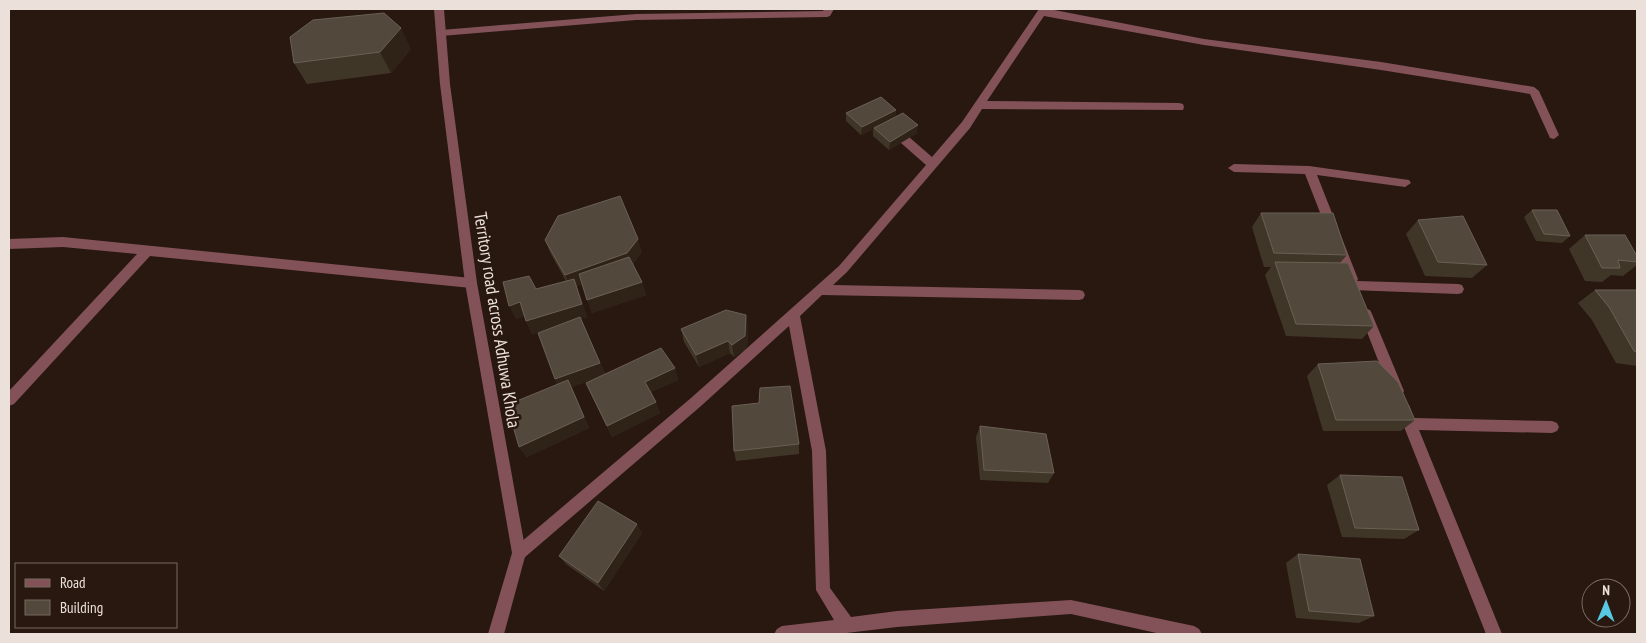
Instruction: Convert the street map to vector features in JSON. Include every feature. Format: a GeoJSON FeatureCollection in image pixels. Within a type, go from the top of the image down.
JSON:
{"type":"FeatureCollection","features":[{"type":"Feature","properties":{"kind":"street","name":"Territory road across Adhuwa Khola"},"geometry":{"type":"LineString","coordinates":[[439,9],[445,84],[472,283],[519,553],[496,634]]}},
{"type":"Feature","properties":{"kind":"street"},"geometry":{"type":"LineString","coordinates":[[441,33],[636,17],[827,14],[829,9]]}},
{"type":"Feature","properties":{"kind":"street"},"geometry":{"type":"LineString","coordinates":[[519,553],[696,402],[843,269],[966,125],[1043,10],[1204,42],[1380,66],[1534,91],[1554,136]]}},
{"type":"Feature","properties":{"kind":"street"},"geometry":{"type":"LineString","coordinates":[[980,105],[1179,107]]}},
{"type":"Feature","properties":{"kind":"street"},"geometry":{"type":"LineString","coordinates":[[905,140],[932,164]]}},
{"type":"Feature","properties":{"kind":"street"},"geometry":{"type":"LineString","coordinates":[[1234,168],[1309,170],[1405,183]]}},
{"type":"Feature","properties":{"kind":"street"},"geometry":{"type":"LineString","coordinates":[[1309,170],[1494,634]]}},
{"type":"Feature","properties":{"kind":"street"},"geometry":{"type":"LineString","coordinates":[[9,244],[63,242],[472,283]]}},
{"type":"Feature","properties":{"kind":"street"},"geometry":{"type":"LineString","coordinates":[[9,400],[146,251]]}},
{"type":"Feature","properties":{"kind":"street"},"geometry":{"type":"LineString","coordinates":[[1359,295],[1458,289]]}},
{"type":"Feature","properties":{"kind":"street"},"geometry":{"type":"LineString","coordinates":[[819,290],[1080,296]]}},
{"type":"Feature","properties":{"kind":"street"},"geometry":{"type":"LineString","coordinates":[[793,314],[819,451],[822,590],[847,625]]}},
{"type":"Feature","properties":{"kind":"street"},"geometry":{"type":"LineString","coordinates":[[1410,424],[1552,427]]}},
{"type":"Feature","properties":{"kind":"street"},"geometry":{"type":"LineString","coordinates":[[782,634],[897,619],[1071,607],[1194,634]]}},
{"type":"Feature","properties":{"kind":"building"},"geometry":{"type":"Polygon","coordinates":[[[384,13],[401,28],[380,52],[294,63],[290,37],[313,20],[384,13]]]}},
{"type":"Feature","properties":{"kind":"building"},"geometry":{"type":"Polygon","coordinates":[[[881,97],[896,110],[862,127],[846,113],[881,97]]]}},
{"type":"Feature","properties":{"kind":"building"},"geometry":{"type":"Polygon","coordinates":[[[903,113],[918,125],[890,142],[874,128],[903,113]]]}},
{"type":"Feature","properties":{"kind":"building"},"geometry":{"type":"Polygon","coordinates":[[[620,196],[638,239],[627,253],[565,275],[545,240],[558,216],[620,196]]]}},
{"type":"Feature","properties":{"kind":"building"},"geometry":{"type":"Polygon","coordinates":[[[1532,210],[1557,210],[1570,236],[1544,234],[1532,210]]]}},
{"type":"Feature","properties":{"kind":"building"},"geometry":{"type":"Polygon","coordinates":[[[1261,213],[1333,213],[1347,255],[1274,253],[1261,213]]]}},
{"type":"Feature","properties":{"kind":"building"},"geometry":{"type":"Polygon","coordinates":[[[1463,216],[1487,265],[1438,262],[1418,220],[1463,216]]]}},
{"type":"Feature","properties":{"kind":"building"},"geometry":{"type":"Polygon","coordinates":[[[1585,235],[1625,235],[1637,256],[1637,262],[1618,260],[1620,268],[1602,268],[1585,235]]]}},
{"type":"Feature","properties":{"kind":"building"},"geometry":{"type":"Polygon","coordinates":[[[629,257],[642,282],[587,300],[579,274],[629,257]]]}},
{"type":"Feature","properties":{"kind":"building"},"geometry":{"type":"Polygon","coordinates":[[[1275,262],[1348,263],[1374,326],[1296,324],[1275,262]]]}},
{"type":"Feature","properties":{"kind":"building"},"geometry":{"type":"Polygon","coordinates":[[[529,276],[536,289],[574,279],[582,304],[526,321],[520,302],[509,306],[503,282],[529,276]]]}},
{"type":"Feature","properties":{"kind":"building"},"geometry":{"type":"Polygon","coordinates":[[[1595,290],[1637,290],[1637,352],[1634,351],[1609,307],[1595,290]]]}},
{"type":"Feature","properties":{"kind":"building"},"geometry":{"type":"Polygon","coordinates":[[[726,310],[746,315],[745,336],[732,345],[728,341],[696,355],[681,329],[726,310]]]}},
{"type":"Feature","properties":{"kind":"building"},"geometry":{"type":"Polygon","coordinates":[[[580,317],[600,363],[555,379],[538,333],[580,317]]]}},
{"type":"Feature","properties":{"kind":"building"},"geometry":{"type":"Polygon","coordinates":[[[661,348],[675,368],[645,382],[656,402],[607,426],[586,383],[661,348]]]}},
{"type":"Feature","properties":{"kind":"building"},"geometry":{"type":"Polygon","coordinates":[[[1377,361],[1398,382],[1415,420],[1336,420],[1318,364],[1377,361]]]}},
{"type":"Feature","properties":{"kind":"building"},"geometry":{"type":"Polygon","coordinates":[[[568,380],[584,417],[519,447],[507,405],[568,380]]]}},
{"type":"Feature","properties":{"kind":"building"},"geometry":{"type":"Polygon","coordinates":[[[790,386],[799,444],[734,451],[732,406],[759,403],[760,388],[790,386]]]}},
{"type":"Feature","properties":{"kind":"building"},"geometry":{"type":"Polygon","coordinates":[[[980,426],[1046,434],[1054,473],[984,470],[980,426]]]}},
{"type":"Feature","properties":{"kind":"building"},"geometry":{"type":"Polygon","coordinates":[[[1340,475],[1402,477],[1419,530],[1355,528],[1340,475]]]}},
{"type":"Feature","properties":{"kind":"building"},"geometry":{"type":"Polygon","coordinates":[[[598,501],[637,524],[598,583],[559,556],[598,501]]]}},
{"type":"Feature","properties":{"kind":"building"},"geometry":{"type":"Polygon","coordinates":[[[1298,554],[1360,559],[1374,616],[1309,611],[1298,554]]]}}]}
